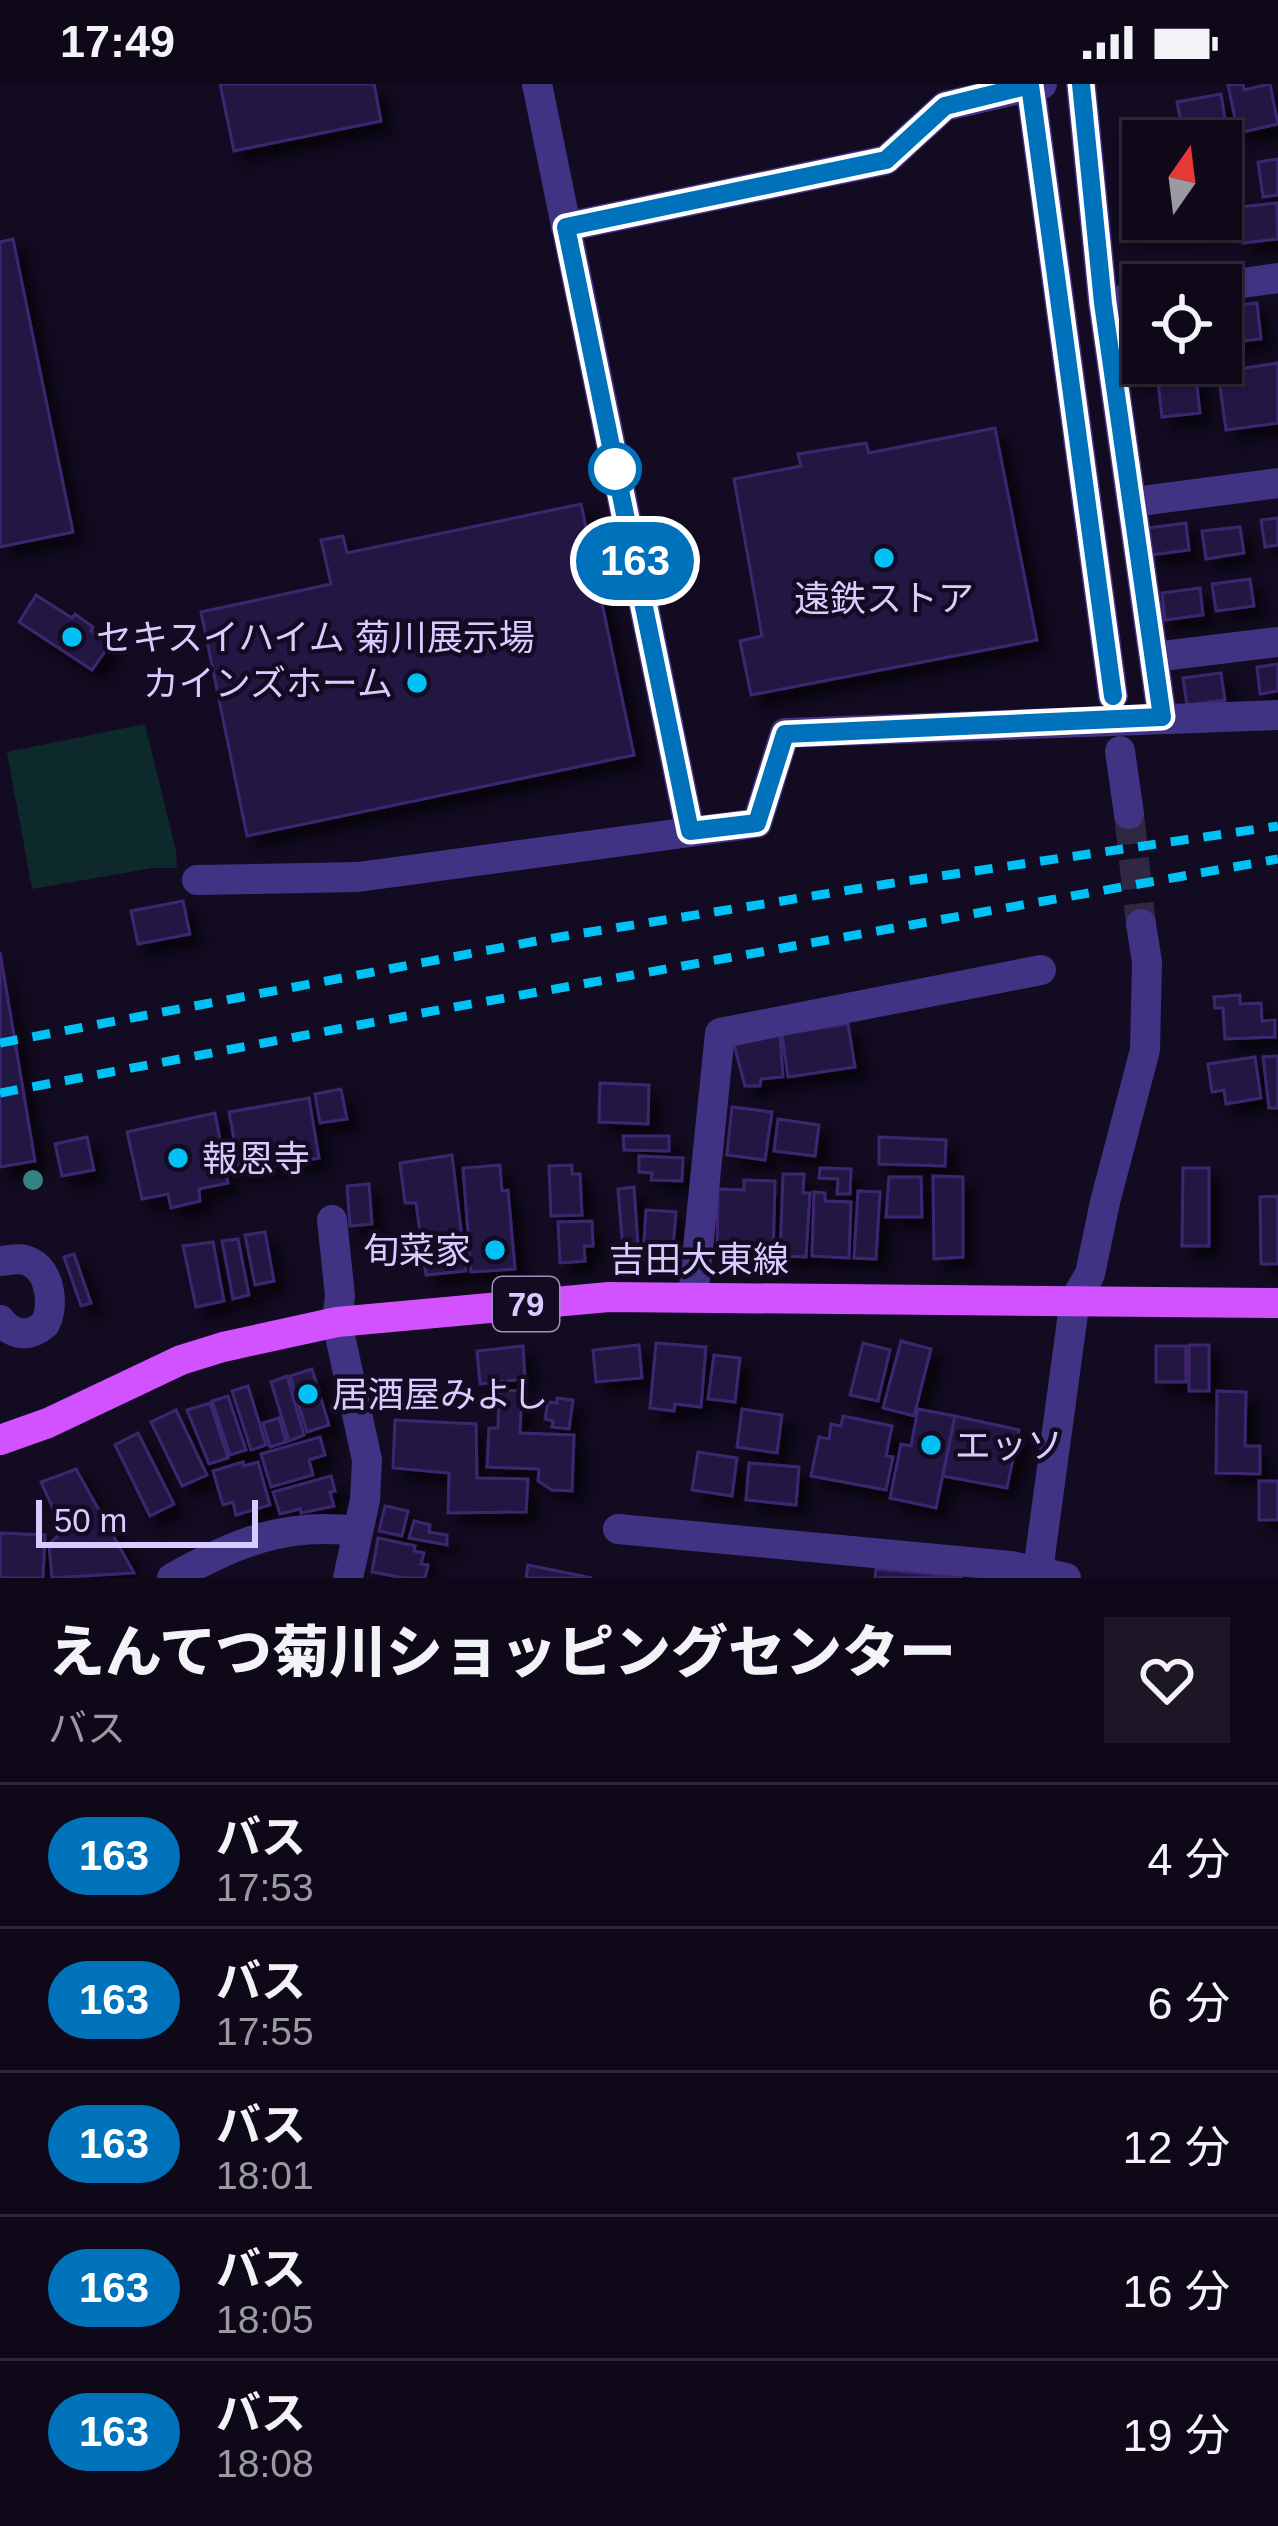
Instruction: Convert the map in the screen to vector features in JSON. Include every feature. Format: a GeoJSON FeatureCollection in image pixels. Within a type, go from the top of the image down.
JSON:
{"type":"FeatureCollection","features":[{"type":"Feature","properties":{"kind":"main road","name":"吉田大東線"},"geometry":{"type":"LineString","coordinates":[[0,1440],[48,1423],[181,1360],[337,1322],[609,1298],[1278,1303]]}},
{"type":"Feature","properties":{"kind":"street"},"geometry":{"type":"LineString","coordinates":[[537,84],[690,831]]}},
{"type":"Feature","properties":{"kind":"street"},"geometry":{"type":"LineString","coordinates":[[1030,84],[1113,696]]}},
{"type":"Feature","properties":{"kind":"street"},"geometry":{"type":"LineString","coordinates":[[566,227],[886,160],[945,106],[1042,84]]}},
{"type":"Feature","properties":{"kind":"street"},"geometry":{"type":"LineString","coordinates":[[1081,84],[1103,303],[1162,717]]}},
{"type":"Feature","properties":{"kind":"street"},"geometry":{"type":"LineString","coordinates":[[1242,283],[1278,278]]}},
{"type":"Feature","properties":{"kind":"street"},"geometry":{"type":"LineString","coordinates":[[1103,303],[1122,300]]}},
{"type":"Feature","properties":{"kind":"street"},"geometry":{"type":"LineString","coordinates":[[1133,502],[1278,483]]}},
{"type":"Feature","properties":{"kind":"street"},"geometry":{"type":"LineString","coordinates":[[1154,657],[1278,642]]}},
{"type":"Feature","properties":{"kind":"street"},"geometry":{"type":"LineString","coordinates":[[197,880],[358,877],[757,823],[785,734],[1278,715]]}},
{"type":"Feature","properties":{"kind":"street"},"geometry":{"type":"LineString","coordinates":[[1120,751],[1129,814]]}},
{"type":"Feature","properties":{"kind":"street"},"geometry":{"type":"LineString","coordinates":[[618,1529],[1047,1576],[1076,1299],[1090,1274],[1145,1050],[1147,962],[1142,924]]}},
{"type":"Feature","properties":{"kind":"street"},"geometry":{"type":"LineString","coordinates":[[693,1297],[720,1034],[1041,970]]}},
{"type":"Feature","properties":{"kind":"street"},"geometry":{"type":"LineString","coordinates":[[332,1220],[340,1296],[337,1322],[368,1479],[348,1578]]}},
{"type":"Feature","properties":{"kind":"street"},"geometry":{"type":"LineString","coordinates":[[0,1261],[20,1259],[40,1270],[51,1307],[45,1324],[29,1334],[14,1332],[0,1320]]}},
{"type":"Feature","properties":{"kind":"street"},"geometry":{"type":"LineString","coordinates":[[172,1578],[259,1537],[324,1527],[358,1531]]}},
{"type":"Feature","properties":{"kind":"green space"},"geometry":{"type":"Polygon","coordinates":[[[145,724],[177,868],[32,889],[7,752],[145,724]]]}},
{"type":"Feature","properties":{"kind":"building"},"geometry":{"type":"Polygon","coordinates":[[[220,84],[374,84],[381,121],[234,151],[220,84]]]}},
{"type":"Feature","properties":{"kind":"building"},"geometry":{"type":"Polygon","coordinates":[[[1243,84],[1244,90],[1270,84],[1278,124],[1242,132],[1228,85],[1243,84]]]}},
{"type":"Feature","properties":{"kind":"building"},"geometry":{"type":"Polygon","coordinates":[[[1221,94],[1225,120],[1180,120],[1177,102],[1221,94]]]}},
{"type":"Feature","properties":{"kind":"building"},"geometry":{"type":"Polygon","coordinates":[[[1278,159],[1278,195],[1263,197],[1258,162],[1278,159]]]}},
{"type":"Feature","properties":{"kind":"building"},"geometry":{"type":"Polygon","coordinates":[[[1277,203],[1278,239],[1243,243],[1242,207],[1277,203]]]}},
{"type":"Feature","properties":{"kind":"building"},"geometry":{"type":"Polygon","coordinates":[[[13,239],[73,532],[0,547],[0,242],[13,239]]]}},
{"type":"Feature","properties":{"kind":"building"},"geometry":{"type":"Polygon","coordinates":[[[1257,303],[1261,339],[1242,341],[1242,305],[1257,303]]]}},
{"type":"Feature","properties":{"kind":"building"},"geometry":{"type":"Polygon","coordinates":[[[1278,363],[1278,423],[1226,430],[1220,384],[1242,384],[1242,368],[1278,363]]]}},
{"type":"Feature","properties":{"kind":"building"},"geometry":{"type":"Polygon","coordinates":[[[1158,384],[1197,384],[1200,413],[1162,417],[1158,384]]]}},
{"type":"Feature","properties":{"kind":"building","name":"遠鉄ストア"},"geometry":{"type":"Polygon","coordinates":[[[995,428],[1037,640],[751,695],[740,641],[762,636],[734,479],[801,466],[798,454],[866,443],[869,453],[995,428]]]}},
{"type":"Feature","properties":{"kind":"building","name":"カインズホーム"},"geometry":{"type":"Polygon","coordinates":[[[581,504],[634,755],[247,836],[201,612],[331,584],[321,540],[343,536],[347,553],[581,504]]]}},
{"type":"Feature","properties":{"kind":"building"},"geometry":{"type":"Polygon","coordinates":[[[1278,518],[1278,545],[1265,547],[1261,520],[1278,518]]]}},
{"type":"Feature","properties":{"kind":"building"},"geometry":{"type":"Polygon","coordinates":[[[1186,523],[1189,550],[1151,555],[1147,528],[1186,523]]]}},
{"type":"Feature","properties":{"kind":"building"},"geometry":{"type":"Polygon","coordinates":[[[1240,527],[1244,553],[1206,559],[1202,531],[1240,527]]]}},
{"type":"Feature","properties":{"kind":"building"},"geometry":{"type":"Polygon","coordinates":[[[1250,579],[1254,606],[1216,611],[1212,584],[1250,579]]]}},
{"type":"Feature","properties":{"kind":"building"},"geometry":{"type":"Polygon","coordinates":[[[1200,588],[1203,615],[1165,620],[1162,593],[1200,588]]]}},
{"type":"Feature","properties":{"kind":"building","name":"セキスイハイム 菊川展示場"},"geometry":{"type":"Polygon","coordinates":[[[36,595],[72,618],[75,614],[111,643],[92,670],[19,622],[36,595]]]}},
{"type":"Feature","properties":{"kind":"building"},"geometry":{"type":"Polygon","coordinates":[[[1278,664],[1278,691],[1260,694],[1257,667],[1278,664]]]}},
{"type":"Feature","properties":{"kind":"building"},"geometry":{"type":"Polygon","coordinates":[[[1221,673],[1225,700],[1187,705],[1183,678],[1221,673]]]}},
{"type":"Feature","properties":{"kind":"building"},"geometry":{"type":"Polygon","coordinates":[[[183,901],[190,934],[138,944],[131,911],[183,901]]]}},
{"type":"Feature","properties":{"kind":"building"},"geometry":{"type":"Polygon","coordinates":[[[0,952],[35,1161],[0,1167],[0,952]]]}},
{"type":"Feature","properties":{"kind":"building"},"geometry":{"type":"Polygon","coordinates":[[[1240,995],[1240,1004],[1261,1003],[1262,1021],[1275,1020],[1275,1037],[1225,1039],[1223,1008],[1215,1008],[1214,997],[1240,995]]]}},
{"type":"Feature","properties":{"kind":"building"},"geometry":{"type":"Polygon","coordinates":[[[848,1024],[855,1067],[788,1077],[782,1034],[848,1024]]]}},
{"type":"Feature","properties":{"kind":"building"},"geometry":{"type":"Polygon","coordinates":[[[780,1035],[783,1077],[745,1086],[734,1045],[780,1035]]]}},
{"type":"Feature","properties":{"kind":"building"},"geometry":{"type":"Polygon","coordinates":[[[1278,1056],[1278,1108],[1269,1108],[1263,1057],[1278,1056]]]}},
{"type":"Feature","properties":{"kind":"building"},"geometry":{"type":"Polygon","coordinates":[[[1255,1057],[1261,1098],[1226,1104],[1224,1090],[1212,1092],[1208,1064],[1255,1057]]]}},
{"type":"Feature","properties":{"kind":"building"},"geometry":{"type":"Polygon","coordinates":[[[600,1083],[649,1085],[648,1124],[599,1122],[600,1083]]]}},
{"type":"Feature","properties":{"kind":"building"},"geometry":{"type":"Polygon","coordinates":[[[341,1089],[347,1119],[320,1123],[315,1094],[341,1089]]]}},
{"type":"Feature","properties":{"kind":"building"},"geometry":{"type":"Polygon","coordinates":[[[309,1098],[319,1158],[240,1172],[229,1112],[309,1098]]]}},
{"type":"Feature","properties":{"kind":"building"},"geometry":{"type":"Polygon","coordinates":[[[732,1107],[772,1112],[765,1160],[727,1155],[732,1107]]]}},
{"type":"Feature","properties":{"kind":"building","name":"報恩寺"},"geometry":{"type":"Polygon","coordinates":[[[215,1113],[228,1183],[199,1189],[200,1201],[171,1208],[168,1194],[142,1199],[127,1132],[215,1113]]]}},
{"type":"Feature","properties":{"kind":"building"},"geometry":{"type":"Polygon","coordinates":[[[778,1119],[819,1125],[815,1156],[774,1151],[778,1119]]]}},
{"type":"Feature","properties":{"kind":"building"},"geometry":{"type":"Polygon","coordinates":[[[623,1136],[669,1136],[669,1151],[624,1150],[623,1136]]]}},
{"type":"Feature","properties":{"kind":"building"},"geometry":{"type":"Polygon","coordinates":[[[87,1137],[94,1170],[62,1176],[55,1144],[87,1137]]]}},
{"type":"Feature","properties":{"kind":"building"},"geometry":{"type":"Polygon","coordinates":[[[879,1137],[946,1140],[945,1166],[879,1164],[879,1137]]]}},
{"type":"Feature","properties":{"kind":"building"},"geometry":{"type":"Polygon","coordinates":[[[452,1155],[466,1271],[426,1275],[416,1203],[405,1203],[400,1163],[452,1155]]]}},
{"type":"Feature","properties":{"kind":"building"},"geometry":{"type":"Polygon","coordinates":[[[639,1156],[683,1158],[682,1181],[651,1180],[652,1173],[639,1172],[639,1156]]]}},
{"type":"Feature","properties":{"kind":"building"},"geometry":{"type":"Polygon","coordinates":[[[500,1165],[502,1191],[508,1190],[515,1269],[471,1272],[463,1168],[500,1165]]]}},
{"type":"Feature","properties":{"kind":"building"},"geometry":{"type":"Polygon","coordinates":[[[572,1165],[572,1174],[580,1174],[582,1215],[551,1216],[549,1166],[572,1165]]]}},
{"type":"Feature","properties":{"kind":"building"},"geometry":{"type":"Polygon","coordinates":[[[820,1168],[851,1169],[850,1194],[837,1194],[838,1179],[819,1178],[820,1168]]]}},
{"type":"Feature","properties":{"kind":"building"},"geometry":{"type":"Polygon","coordinates":[[[1183,1168],[1209,1168],[1209,1246],[1182,1246],[1183,1168]]]}},
{"type":"Feature","properties":{"kind":"building"},"geometry":{"type":"Polygon","coordinates":[[[783,1174],[804,1174],[803,1193],[810,1193],[806,1257],[780,1256],[783,1174]]]}},
{"type":"Feature","properties":{"kind":"building"},"geometry":{"type":"Polygon","coordinates":[[[933,1176],[963,1177],[963,1257],[934,1259],[933,1176]]]}},
{"type":"Feature","properties":{"kind":"building"},"geometry":{"type":"Polygon","coordinates":[[[889,1177],[921,1177],[922,1217],[886,1217],[889,1177]]]}},
{"type":"Feature","properties":{"kind":"building"},"geometry":{"type":"Polygon","coordinates":[[[744,1180],[775,1181],[773,1258],[741,1256],[742,1246],[717,1245],[718,1189],[744,1190],[744,1180]]]}},
{"type":"Feature","properties":{"kind":"building"},"geometry":{"type":"Polygon","coordinates":[[[369,1184],[372,1224],[350,1226],[347,1186],[369,1184]]]}},
{"type":"Feature","properties":{"kind":"building"},"geometry":{"type":"Polygon","coordinates":[[[634,1187],[639,1260],[624,1261],[618,1189],[634,1187]]]}},
{"type":"Feature","properties":{"kind":"building"},"geometry":{"type":"Polygon","coordinates":[[[858,1191],[880,1192],[876,1259],[854,1258],[858,1191]]]}},
{"type":"Feature","properties":{"kind":"building"},"geometry":{"type":"Polygon","coordinates":[[[814,1192],[825,1193],[825,1201],[851,1202],[849,1258],[812,1256],[814,1192]]]}},
{"type":"Feature","properties":{"kind":"building"},"geometry":{"type":"Polygon","coordinates":[[[1278,1196],[1278,1264],[1261,1264],[1260,1197],[1278,1196]]]}},
{"type":"Feature","properties":{"kind":"building"},"geometry":{"type":"Polygon","coordinates":[[[646,1210],[676,1212],[672,1259],[643,1259],[646,1210]]]}},
{"type":"Feature","properties":{"kind":"building"},"geometry":{"type":"Polygon","coordinates":[[[592,1221],[593,1246],[584,1246],[585,1261],[560,1263],[558,1222],[592,1221]]]}},
{"type":"Feature","properties":{"kind":"building"},"geometry":{"type":"Polygon","coordinates":[[[265,1232],[274,1281],[255,1285],[245,1235],[265,1232]]]}},
{"type":"Feature","properties":{"kind":"building"},"geometry":{"type":"Polygon","coordinates":[[[238,1239],[249,1295],[233,1299],[222,1241],[238,1239]]]}},
{"type":"Feature","properties":{"kind":"building"},"geometry":{"type":"Polygon","coordinates":[[[213,1242],[224,1301],[196,1307],[183,1246],[213,1242]]]}},
{"type":"Feature","properties":{"kind":"building"},"geometry":{"type":"Polygon","coordinates":[[[74,1254],[91,1303],[81,1306],[64,1257],[74,1254]]]}},
{"type":"Feature","properties":{"kind":"building"},"geometry":{"type":"Polygon","coordinates":[[[901,1341],[931,1349],[914,1416],[883,1408],[901,1341]]]}},
{"type":"Feature","properties":{"kind":"building"},"geometry":{"type":"Polygon","coordinates":[[[656,1343],[706,1347],[701,1407],[650,1408],[656,1343]]]}},
{"type":"Feature","properties":{"kind":"building"},"geometry":{"type":"Polygon","coordinates":[[[863,1343],[890,1350],[878,1401],[850,1395],[863,1343]]]}},
{"type":"Feature","properties":{"kind":"building"},"geometry":{"type":"Polygon","coordinates":[[[639,1345],[642,1378],[596,1382],[593,1350],[639,1345]]]}},
{"type":"Feature","properties":{"kind":"building"},"geometry":{"type":"Polygon","coordinates":[[[1189,1345],[1209,1345],[1209,1391],[1189,1391],[1189,1345]]]}},
{"type":"Feature","properties":{"kind":"building"},"geometry":{"type":"Polygon","coordinates":[[[523,1346],[525,1379],[480,1384],[477,1351],[523,1346]]]}},
{"type":"Feature","properties":{"kind":"building"},"geometry":{"type":"Polygon","coordinates":[[[1156,1346],[1186,1346],[1186,1382],[1156,1382],[1156,1346]]]}},
{"type":"Feature","properties":{"kind":"building"},"geometry":{"type":"Polygon","coordinates":[[[714,1355],[740,1358],[735,1402],[708,1399],[714,1355]]]}},
{"type":"Feature","properties":{"kind":"building"},"geometry":{"type":"Polygon","coordinates":[[[312,1369],[329,1425],[307,1432],[290,1376],[312,1369]]]}},
{"type":"Feature","properties":{"kind":"building"},"geometry":{"type":"Polygon","coordinates":[[[287,1376],[304,1435],[289,1441],[271,1382],[287,1376]]]}},
{"type":"Feature","properties":{"kind":"building"},"geometry":{"type":"Polygon","coordinates":[[[248,1386],[266,1445],[251,1450],[232,1391],[248,1386]]]}},
{"type":"Feature","properties":{"kind":"building"},"geometry":{"type":"Polygon","coordinates":[[[499,1390],[522,1391],[520,1433],[574,1435],[572,1491],[552,1490],[538,1481],[539,1469],[487,1467],[489,1428],[498,1428],[499,1390]]]}},
{"type":"Feature","properties":{"kind":"building"},"geometry":{"type":"Polygon","coordinates":[[[1217,1391],[1246,1392],[1245,1446],[1260,1446],[1260,1474],[1216,1473],[1217,1391]]]}},
{"type":"Feature","properties":{"kind":"building"},"geometry":{"type":"Polygon","coordinates":[[[228,1396],[246,1450],[230,1455],[212,1401],[228,1396]]]}},
{"type":"Feature","properties":{"kind":"building"},"geometry":{"type":"Polygon","coordinates":[[[557,1398],[573,1400],[569,1429],[552,1427],[553,1421],[545,1419],[548,1402],[557,1403],[557,1398]]]}},
{"type":"Feature","properties":{"kind":"building"},"geometry":{"type":"Polygon","coordinates":[[[210,1403],[228,1458],[209,1464],[187,1410],[210,1403]]]}},
{"type":"Feature","properties":{"kind":"building"},"geometry":{"type":"Polygon","coordinates":[[[742,1409],[782,1415],[777,1453],[737,1447],[742,1409]]]}},
{"type":"Feature","properties":{"kind":"building"},"geometry":{"type":"Polygon","coordinates":[[[918,1409],[955,1416],[936,1508],[890,1498],[901,1444],[911,1446],[918,1409]]]}},
{"type":"Feature","properties":{"kind":"building"},"geometry":{"type":"Polygon","coordinates":[[[176,1410],[207,1475],[182,1486],[151,1422],[176,1410]]]}},
{"type":"Feature","properties":{"kind":"building"},"geometry":{"type":"Polygon","coordinates":[[[843,1416],[892,1426],[886,1456],[893,1457],[886,1490],[811,1476],[819,1437],[829,1439],[831,1424],[841,1426],[843,1416]]]}},
{"type":"Feature","properties":{"kind":"building"},"geometry":{"type":"Polygon","coordinates":[[[955,1416],[1019,1430],[1007,1488],[943,1476],[955,1416]]]}},
{"type":"Feature","properties":{"kind":"building"},"geometry":{"type":"Polygon","coordinates":[[[279,1418],[286,1442],[270,1447],[263,1423],[279,1418]]]}},
{"type":"Feature","properties":{"kind":"building"},"geometry":{"type":"Polygon","coordinates":[[[395,1420],[476,1424],[477,1478],[528,1479],[526,1512],[448,1513],[449,1473],[393,1468],[395,1420]]]}},
{"type":"Feature","properties":{"kind":"building"},"geometry":{"type":"Polygon","coordinates":[[[138,1433],[174,1504],[150,1516],[115,1445],[138,1433]]]}},
{"type":"Feature","properties":{"kind":"building"},"geometry":{"type":"Polygon","coordinates":[[[320,1437],[325,1455],[309,1460],[313,1475],[271,1487],[261,1454],[320,1437]]]}},
{"type":"Feature","properties":{"kind":"building"},"geometry":{"type":"Polygon","coordinates":[[[698,1452],[737,1458],[732,1496],[692,1490],[698,1452]]]}},
{"type":"Feature","properties":{"kind":"building"},"geometry":{"type":"Polygon","coordinates":[[[243,1462],[244,1466],[258,1462],[270,1505],[236,1515],[233,1502],[223,1505],[213,1471],[243,1462]]]}},
{"type":"Feature","properties":{"kind":"building"},"geometry":{"type":"Polygon","coordinates":[[[749,1463],[799,1467],[796,1505],[746,1500],[749,1463]]]}},
{"type":"Feature","properties":{"kind":"building"},"geometry":{"type":"Polygon","coordinates":[[[76,1469],[134,1573],[52,1578],[49,1544],[63,1531],[41,1482],[76,1469]]]}},
{"type":"Feature","properties":{"kind":"building"},"geometry":{"type":"Polygon","coordinates":[[[331,1476],[334,1506],[280,1514],[273,1492],[331,1476]]]}},
{"type":"Feature","properties":{"kind":"building"},"geometry":{"type":"Polygon","coordinates":[[[1259,1481],[1278,1481],[1278,1520],[1259,1520],[1259,1481]]]}},
{"type":"Feature","properties":{"kind":"building"},"geometry":{"type":"Polygon","coordinates":[[[385,1506],[408,1511],[402,1536],[379,1531],[385,1506]]]}},
{"type":"Feature","properties":{"kind":"building"},"geometry":{"type":"Polygon","coordinates":[[[414,1521],[430,1525],[429,1532],[447,1535],[447,1545],[409,1538],[414,1521]]]}},
{"type":"Feature","properties":{"kind":"building"},"geometry":{"type":"Polygon","coordinates":[[[0,1533],[45,1535],[43,1578],[0,1578],[0,1533]]]}},
{"type":"Feature","properties":{"kind":"building"},"geometry":{"type":"Polygon","coordinates":[[[378,1538],[415,1546],[414,1551],[424,1553],[425,1578],[372,1572],[378,1538]]]}},
{"type":"Feature","properties":{"kind":"building"},"geometry":{"type":"Polygon","coordinates":[[[528,1565],[592,1578],[526,1578],[528,1565]]]}},
{"type":"Feature","properties":{"kind":"building"},"geometry":{"type":"Polygon","coordinates":[[[876,1569],[963,1577],[875,1578],[876,1569]]]}},
{"type":"Feature","properties":{"kind":"tunnel"},"geometry":{"type":"LineString","coordinates":[[1129,814],[1141,924]]}},
{"type":"Feature","properties":{"kind":"railway"},"geometry":{"type":"LineString","coordinates":[[0,1043],[547,939],[1278,826]]}},
{"type":"Feature","properties":{"kind":"railway"},"geometry":{"type":"LineString","coordinates":[[0,1093],[1278,859]]}},
{"type":"Feature","properties":{"kind":"bus line","name":"163"},"geometry":{"type":"LineString","coordinates":[[1081,84],[1103,303],[1162,717],[785,734],[757,823],[690,831],[566,227],[886,160],[945,106],[1030,85],[1113,696]]}},
{"type":"Feature","properties":{"kind":"place","name":"遠鉄ストア"},"geometry":{"type":"Point","coordinates":[884,558]}},
{"type":"Feature","properties":{"kind":"place","name":"セキスイハイム 菊川展示場"},"geometry":{"type":"Point","coordinates":[72,637]}},
{"type":"Feature","properties":{"kind":"place","name":"カインズホーム"},"geometry":{"type":"Point","coordinates":[417,683]}},
{"type":"Feature","properties":{"kind":"place","name":"報恩寺"},"geometry":{"type":"Point","coordinates":[178,1158]}},
{"type":"Feature","properties":{"kind":"place","name":"旬菜家"},"geometry":{"type":"Point","coordinates":[495,1250]}},
{"type":"Feature","properties":{"kind":"place","name":"居酒屋みよし"},"geometry":{"type":"Point","coordinates":[308,1394]}},
{"type":"Feature","properties":{"kind":"place","name":"エッソ"},"geometry":{"type":"Point","coordinates":[931,1445]}}]}
